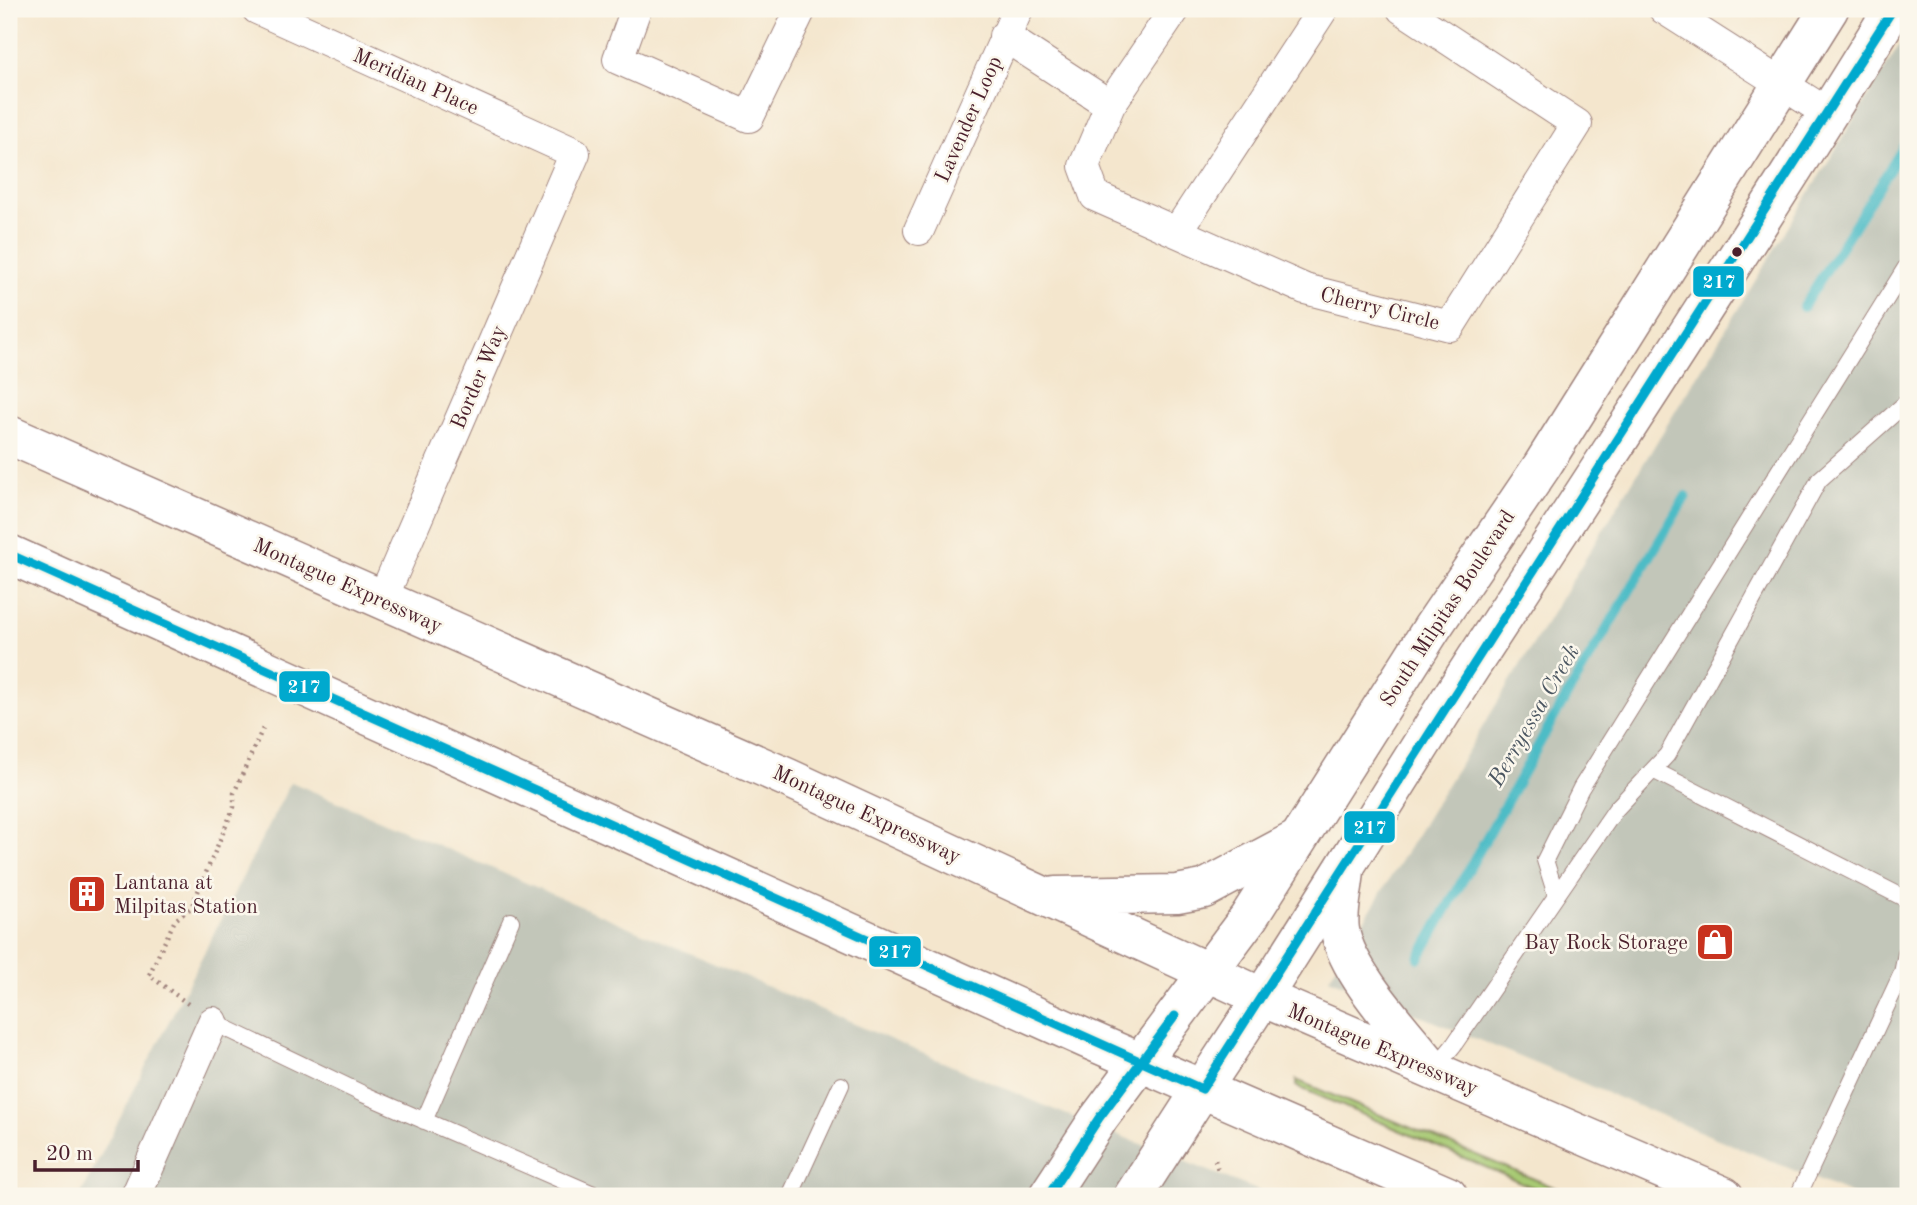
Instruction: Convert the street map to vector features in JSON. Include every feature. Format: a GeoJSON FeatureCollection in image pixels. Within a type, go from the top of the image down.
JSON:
{"type":"FeatureCollection","features":[{"type":"Feature","properties":{"kind":"main road","name":"South Milpitas Boulevard"},"geometry":{"type":"LineString","coordinates":[[1048,1196],[1099,1118],[1249,916],[1432,628],[1542,466],[1829,9]]}},
{"type":"Feature","properties":{"kind":"main road"},"geometry":{"type":"LineString","coordinates":[[1133,1196],[1346,870],[1471,667],[1612,455],[1893,9]]}},
{"type":"Feature","properties":{"kind":"main road","name":"Montague Expressway"},"geometry":{"type":"LineString","coordinates":[[9,435],[788,778],[1264,998],[1724,1196]]}},
{"type":"Feature","properties":{"kind":"main road"},"geometry":{"type":"LineString","coordinates":[[9,554],[1140,1063],[1448,1196]]}},
{"type":"Feature","properties":{"kind":"main road"},"geometry":{"type":"LineString","coordinates":[[1046,897],[1177,894],[1204,890],[1297,840]]}},
{"type":"Feature","properties":{"kind":"main road"},"geometry":{"type":"LineString","coordinates":[[1346,870],[1339,929],[1348,955],[1358,974],[1433,1070]]}},
{"type":"Feature","properties":{"kind":"street","name":"Meridian Place"},"geometry":{"type":"LineString","coordinates":[[257,9],[575,153]]}},
{"type":"Feature","properties":{"kind":"street"},"geometry":{"type":"LineString","coordinates":[[636,9],[618,59],[750,117],[801,9]]}},
{"type":"Feature","properties":{"kind":"street","name":"Lavender Loop"},"geometry":{"type":"LineString","coordinates":[[919,230],[1018,9]]}},
{"type":"Feature","properties":{"kind":"street","name":"Cherry Circle"},"geometry":{"type":"LineString","coordinates":[[1175,9],[1110,105],[1084,166],[1096,196],[1305,289],[1450,326],[1577,124],[1402,9]]}},
{"type":"Feature","properties":{"kind":"street"},"geometry":{"type":"LineString","coordinates":[[1177,232],[1323,9]]}},
{"type":"Feature","properties":{"kind":"street"},"geometry":{"type":"LineString","coordinates":[[1664,9],[1829,114]]}},
{"type":"Feature","properties":{"kind":"street"},"geometry":{"type":"LineString","coordinates":[[1004,36],[1110,105]]}},
{"type":"Feature","properties":{"kind":"street","name":"Border Way"},"geometry":{"type":"LineString","coordinates":[[382,600],[575,153]]}},
{"type":"Feature","properties":{"kind":"street"},"geometry":{"type":"LineString","coordinates":[[136,1196],[213,1022]]}},
{"type":"Feature","properties":{"kind":"lane"},"geometry":{"type":"LineString","coordinates":[[1556,895],[1545,860],[1581,789],[1908,264]]}},
{"type":"Feature","properties":{"kind":"lane"},"geometry":{"type":"LineString","coordinates":[[1433,1070],[1453,1046],[1616,810],[1667,755],[1819,480],[1908,401]]}},
{"type":"Feature","properties":{"kind":"lane"},"geometry":{"type":"LineString","coordinates":[[1653,770],[1908,900]]}},
{"type":"Feature","properties":{"kind":"lane"},"geometry":{"type":"LineString","coordinates":[[424,1121],[511,921]]}},
{"type":"Feature","properties":{"kind":"lane"},"geometry":{"type":"LineString","coordinates":[[1798,1196],[1902,973],[1908,944]]}},
{"type":"Feature","properties":{"kind":"lane"},"geometry":{"type":"LineString","coordinates":[[213,1022],[424,1121],[598,1196]]}},
{"type":"Feature","properties":{"kind":"lane"},"geometry":{"type":"LineString","coordinates":[[790,1196],[841,1085]]}},
{"type":"Feature","properties":{"kind":"path"},"geometry":{"type":"LineString","coordinates":[[213,1022],[149,975],[175,920],[191,908],[234,807],[234,793],[263,728]]}},
{"type":"Feature","properties":{"kind":"path"},"geometry":{"type":"LineString","coordinates":[[1215,1160],[1218,1170]]}},
{"type":"Feature","properties":{"kind":"shaded area"},"geometry":{"type":"Polygon","coordinates":[[[1908,31],[1908,1196],[1856,1196],[1329,978],[1908,31]]]}},
{"type":"Feature","properties":{"kind":"shaded area"},"geometry":{"type":"Polygon","coordinates":[[[291,782],[1050,1108],[1272,1196],[80,1196],[291,782]]]}},
{"type":"Feature","properties":{"kind":"green space"},"geometry":{"type":"Polygon","coordinates":[[[1296,1080],[1575,1196],[1553,1196],[1296,1086],[1296,1080]]]}},
{"type":"Feature","properties":{"kind":"waterway","name":"Berryessa Creek"},"geometry":{"type":"LineString","coordinates":[[1803,307],[1908,140]]}},
{"type":"Feature","properties":{"kind":"waterway","name":"Berryessa Creek"},"geometry":{"type":"LineString","coordinates":[[1419,958],[1552,721],[1686,496]]}},
{"type":"Feature","properties":{"kind":"transit line","name":"217"},"geometry":{"type":"LineString","coordinates":[[9,554],[1202,1089],[1893,9]]}},
{"type":"Feature","properties":{"kind":"transit line","name":"217"},"geometry":{"type":"LineString","coordinates":[[1048,1196],[1099,1118],[1175,1016]]}},
{"type":"Feature","properties":{"kind":"place","name":"Lantana at Milpitas Station"},"geometry":{"type":"Point","coordinates":[87,894]}},
{"type":"Feature","properties":{"kind":"place","name":"Bay Rock Storage"},"geometry":{"type":"Point","coordinates":[1715,942]}}]}
